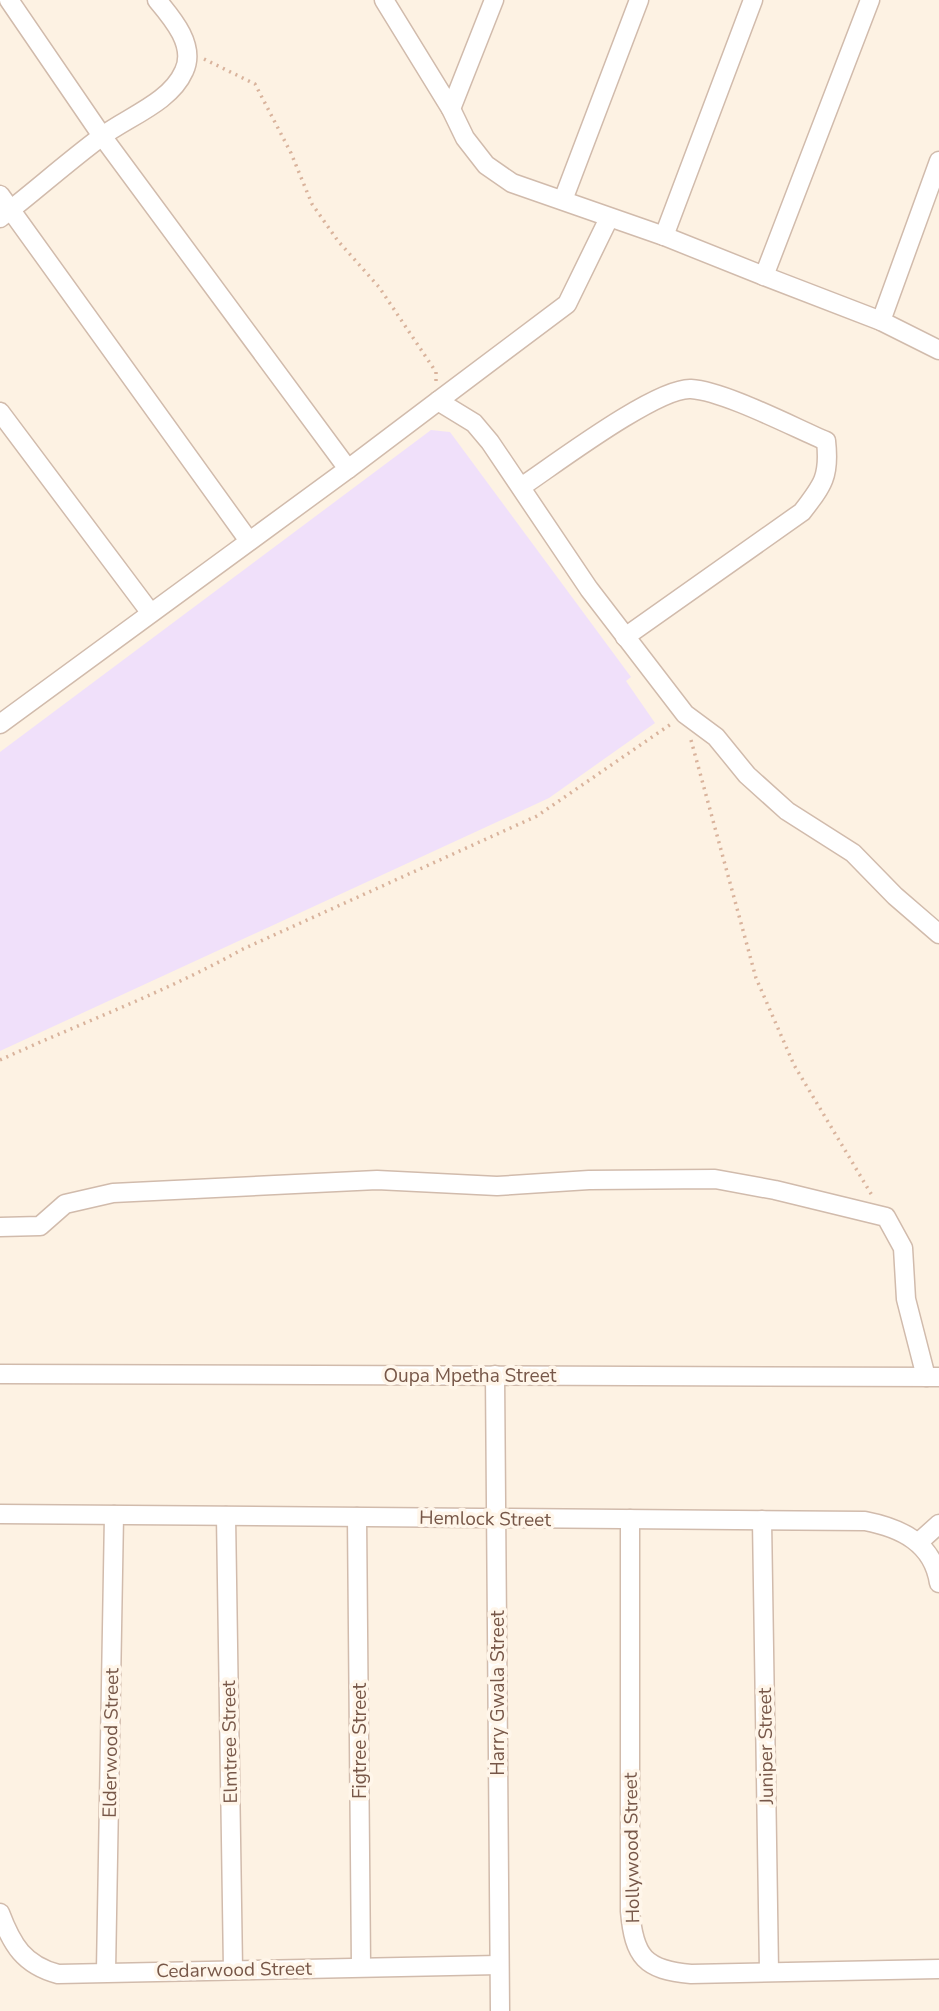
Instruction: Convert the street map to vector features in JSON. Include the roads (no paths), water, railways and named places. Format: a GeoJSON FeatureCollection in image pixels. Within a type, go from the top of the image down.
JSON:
{"type":"FeatureCollection","features":[{"type":"Feature","properties":{"kind":"street"},"geometry":{"type":"LineString","coordinates":[[9,0],[102,136],[348,469]]}},
{"type":"Feature","properties":{"kind":"street"},"geometry":{"type":"LineString","coordinates":[[5,214],[102,136],[174,87],[185,70],[188,53],[183,36],[157,0]]}},
{"type":"Feature","properties":{"kind":"street"},"geometry":{"type":"LineString","coordinates":[[384,0],[451,109],[465,138],[486,165],[512,183],[664,236],[881,321],[939,350]]}},
{"type":"Feature","properties":{"kind":"street"},"geometry":{"type":"LineString","coordinates":[[451,109],[494,0]]}},
{"type":"Feature","properties":{"kind":"street"},"geometry":{"type":"LineString","coordinates":[[563,200],[639,0]]}},
{"type":"Feature","properties":{"kind":"street"},"geometry":{"type":"LineString","coordinates":[[664,236],[753,0]]}},
{"type":"Feature","properties":{"kind":"street"},"geometry":{"type":"LineString","coordinates":[[764,276],[870,0]]}},
{"type":"Feature","properties":{"kind":"street"},"geometry":{"type":"LineString","coordinates":[[881,321],[939,161]]}},
{"type":"Feature","properties":{"kind":"street"},"geometry":{"type":"LineString","coordinates":[[0,195],[5,214],[249,541]]}},
{"type":"Feature","properties":{"kind":"street"},"geometry":{"type":"LineString","coordinates":[[0,724],[568,304],[609,218]]}},
{"type":"Feature","properties":{"kind":"street"},"geometry":{"type":"LineString","coordinates":[[521,487],[634,413],[677,391],[692,389],[723,398],[826,442],[828,464],[823,485],[802,512],[625,637]]}},
{"type":"Feature","properties":{"kind":"street"},"geometry":{"type":"LineString","coordinates":[[438,401],[474,423],[625,637],[685,714],[716,737],[747,775],[787,811],[853,853],[895,896],[939,934]]}},
{"type":"Feature","properties":{"kind":"street"},"geometry":{"type":"LineString","coordinates":[[0,412],[150,612]]}},
{"type":"Feature","properties":{"kind":"street"},"geometry":{"type":"LineString","coordinates":[[0,1227],[40,1226],[65,1204],[113,1193],[377,1180],[497,1186],[589,1180],[715,1180],[775,1190],[886,1217],[903,1248],[906,1298],[933,1377]]}},
{"type":"Feature","properties":{"kind":"street","name":"Oupa Mpetha Street"},"geometry":{"type":"LineString","coordinates":[[0,1374],[933,1377]]}},
{"type":"Feature","properties":{"kind":"street","name":"Harry Gwala Street"},"geometry":{"type":"LineString","coordinates":[[495,1376],[500,2011]]}},
{"type":"Feature","properties":{"kind":"street","name":"Hemlock Street"},"geometry":{"type":"LineString","coordinates":[[0,1514],[865,1521],[886,1525],[919,1542]]}},
{"type":"Feature","properties":{"kind":"street","name":"Elderwood Street"},"geometry":{"type":"LineString","coordinates":[[106,1971],[114,1515]]}},
{"type":"Feature","properties":{"kind":"street","name":"Elmtree Street"},"geometry":{"type":"LineString","coordinates":[[226,1516],[233,1969]]}},
{"type":"Feature","properties":{"kind":"street","name":"Figtree Street"},"geometry":{"type":"LineString","coordinates":[[357,1517],[361,1966]]}},
{"type":"Feature","properties":{"kind":"street","name":"Hollywood Street"},"geometry":{"type":"LineString","coordinates":[[630,1519],[630,1911],[637,1948],[645,1961],[659,1969],[675,1972],[939,1969]]}},
{"type":"Feature","properties":{"kind":"street","name":"Juniper Street"},"geometry":{"type":"LineString","coordinates":[[762,1520],[769,1971]]}},
{"type":"Feature","properties":{"kind":"street"},"geometry":{"type":"LineString","coordinates":[[939,1524],[919,1542],[929,1555],[939,1583]]}},
{"type":"Feature","properties":{"kind":"street","name":"Cedarwood Street"},"geometry":{"type":"LineString","coordinates":[[0,1913],[11,1942],[34,1965],[58,1974],[499,1965]]}}]}
